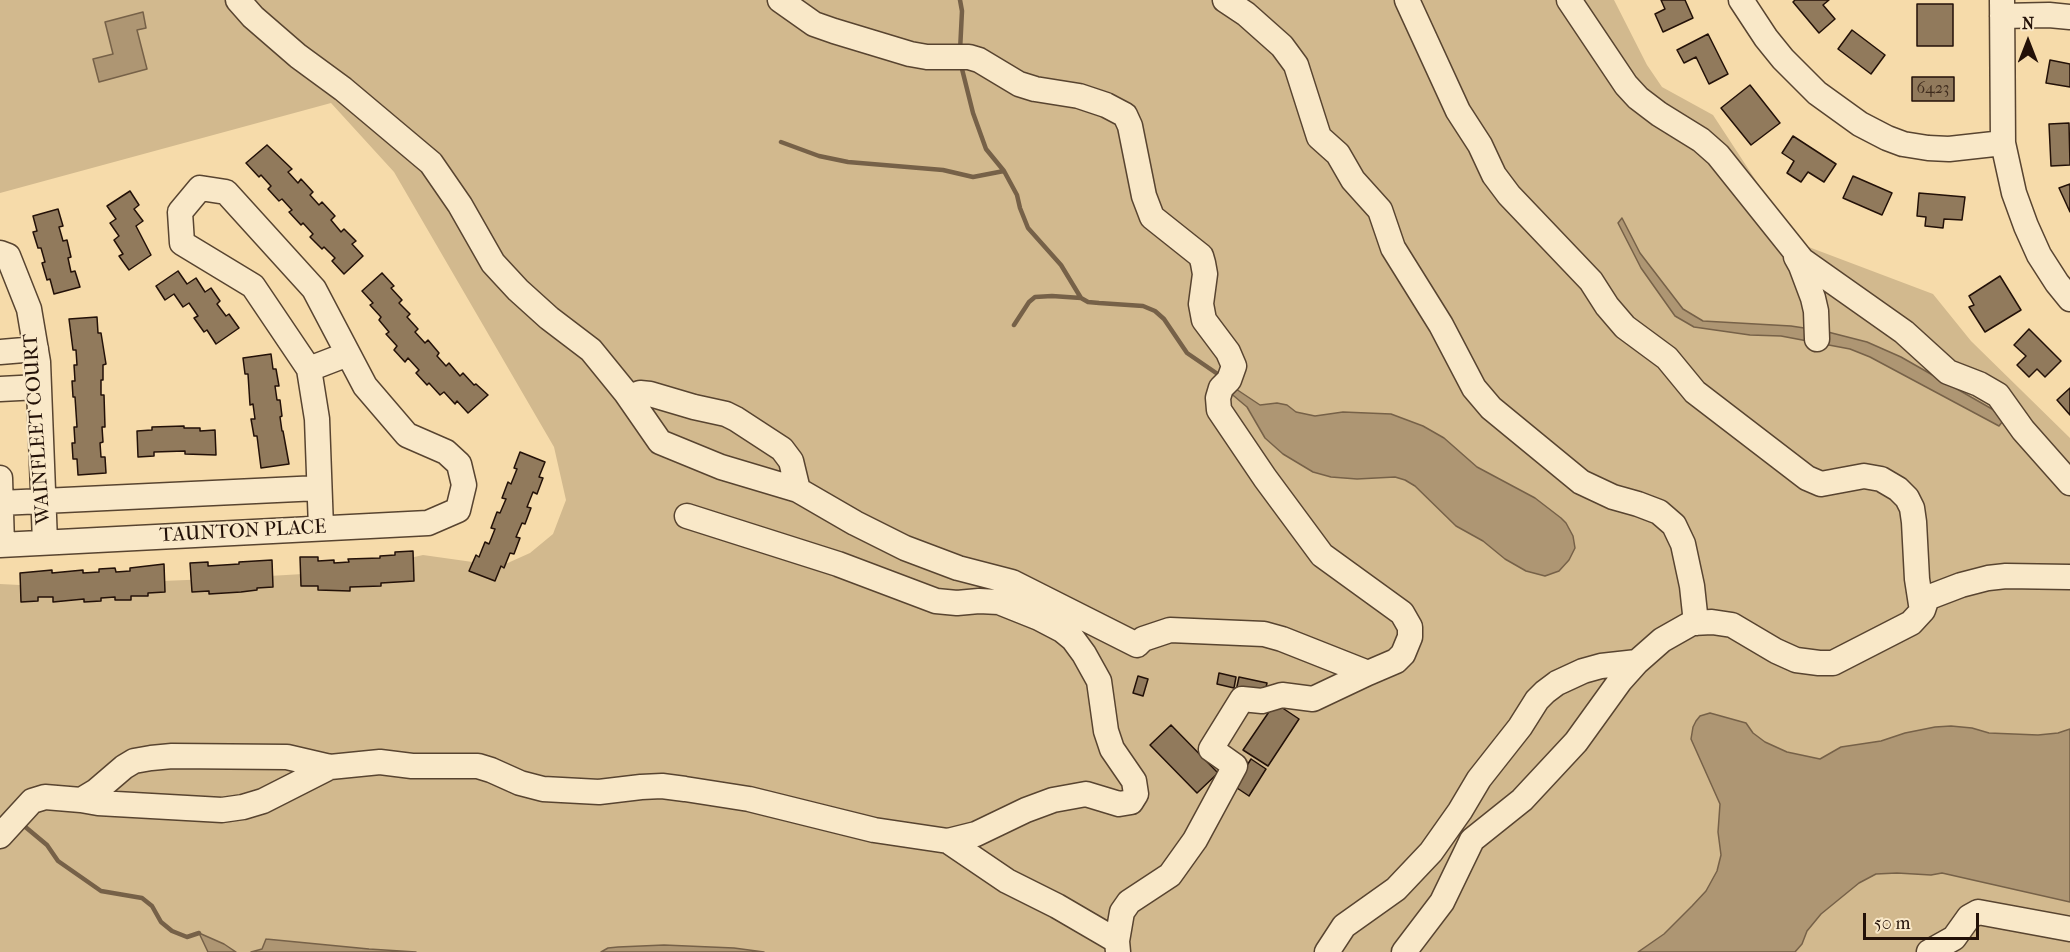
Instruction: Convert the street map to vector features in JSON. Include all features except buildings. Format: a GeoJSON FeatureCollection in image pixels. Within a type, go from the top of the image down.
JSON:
{"type":"FeatureCollection","features":[{"type":"Feature","properties":{"kind":"street"},"geometry":{"type":"LineString","coordinates":[[237,0],[298,56],[343,89],[431,163],[460,206],[493,263],[549,318],[591,350],[629,397],[660,442],[721,467],[798,490],[855,523],[905,548],[958,568],[1012,582],[1137,645],[1143,639],[1170,630],[1264,634],[1368,673]]}},
{"type":"Feature","properties":{"kind":"street"},"geometry":{"type":"LineString","coordinates":[[780,0],[814,24],[834,31],[893,50],[919,55],[969,57],[979,60],[1019,84],[1079,96],[1106,105],[1125,115],[1130,126],[1144,196],[1152,217],[1201,256],[1205,274],[1201,304],[1204,320],[1228,352],[1234,366],[1229,380],[1221,388],[1218,398],[1219,410],[1265,478],[1322,555],[1402,613],[1407,621],[1410,637],[1403,654],[1388,666],[1313,699],[1282,695],[1262,701],[1242,699],[1211,748],[1235,766],[1195,840],[1170,875],[1129,902],[1122,912],[1117,947],[1057,906],[1007,881],[948,841]]}},
{"type":"Feature","properties":{"kind":"street"},"geometry":{"type":"LineString","coordinates":[[1225,0],[1282,46],[1296,64],[1319,137],[1338,154],[1353,180],[1380,210],[1393,248],[1441,325],[1474,388],[1491,408],[1581,482],[1612,497],[1659,512],[1674,525],[1683,544],[1692,586],[1696,623]]}},
{"type":"Feature","properties":{"kind":"street"},"geometry":{"type":"LineString","coordinates":[[1407,0],[1458,111],[1480,145],[1494,175],[1509,195],[1591,281],[1607,306],[1625,327],[1667,358],[1695,392],[1807,478],[1821,484],[1864,476],[1881,479],[1898,489],[1907,498],[1912,508],[1914,522],[1917,579],[1922,611]]}},
{"type":"Feature","properties":{"kind":"street"},"geometry":{"type":"LineString","coordinates":[[1569,0],[1626,86],[1659,114],[1701,140],[1718,155],[1802,260],[1904,332],[1948,372],[1979,384],[1998,395],[2023,429],[2070,483]]}},
{"type":"Feature","properties":{"kind":"street"},"geometry":{"type":"LineString","coordinates":[[1741,0],[1766,39],[1783,59],[1817,93],[1860,124],[1887,138],[1904,144],[1928,148],[1949,150],[2003,143]]}},
{"type":"Feature","properties":{"kind":"street"},"geometry":{"type":"LineString","coordinates":[[2070,17],[2002,8],[2003,143],[2014,193],[2039,255],[2070,299]]}},
{"type":"Feature","properties":{"kind":"street"},"geometry":{"type":"LineString","coordinates":[[309,369],[348,354],[314,289],[226,192],[200,188],[180,212],[182,243],[253,286],[309,369],[317,419],[321,528]]}},
{"type":"Feature","properties":{"kind":"street"},"geometry":{"type":"LineString","coordinates":[[1790,247],[1801,266],[1813,298],[1816,329]]}},
{"type":"Feature","properties":{"kind":"street","name":"WAINFLEET COURT"},"geometry":{"type":"LineString","coordinates":[[0,253],[8,256],[29,309],[36,349],[45,542]]}},
{"type":"Feature","properties":{"kind":"street"},"geometry":{"type":"LineString","coordinates":[[0,352],[36,349]]}},
{"type":"Feature","properties":{"kind":"street","name":"TAUNTON PLACE"},"geometry":{"type":"LineString","coordinates":[[1,545],[428,524],[458,510],[464,485],[459,464],[446,452],[407,435],[365,386],[348,354]]}},
{"type":"Feature","properties":{"kind":"street"},"geometry":{"type":"LineString","coordinates":[[0,389],[39,387]]}},
{"type":"Feature","properties":{"kind":"street"},"geometry":{"type":"LineString","coordinates":[[629,397],[640,393],[650,394],[736,419],[782,449],[791,461],[798,490]]}},
{"type":"Feature","properties":{"kind":"street"},"geometry":{"type":"LineString","coordinates":[[0,478],[1,545]]}},
{"type":"Feature","properties":{"kind":"street","name":"TAUNTON PLACE"},"geometry":{"type":"LineString","coordinates":[[0,503],[319,488]]}},
{"type":"Feature","properties":{"kind":"street"},"geometry":{"type":"LineString","coordinates":[[81,800],[134,761],[172,756],[287,757],[330,767],[380,762],[412,766],[478,766],[520,783],[543,789],[599,792],[641,787],[685,789],[749,799],[874,830],[948,841],[976,834],[1053,800],[1086,794],[1119,804],[1131,802],[1136,794],[1134,781],[1112,748],[1106,731],[1099,681],[1073,639],[1062,630],[999,602],[936,601],[826,560],[687,516]]}},
{"type":"Feature","properties":{"kind":"street"},"geometry":{"type":"LineString","coordinates":[[1404,952],[1442,902],[1472,840],[1522,800],[1576,742],[1620,681],[1637,662],[1662,640],[1692,623],[1712,622],[1732,625],[1796,660],[1833,663],[1911,623],[1922,611],[1927,598],[1961,585],[2006,576],[2070,577]]}},
{"type":"Feature","properties":{"kind":"street"},"geometry":{"type":"LineString","coordinates":[[1327,952],[1344,926],[1396,889],[1431,852],[1479,780],[1545,692],[1583,670],[1610,664],[1637,662]]}},
{"type":"Feature","properties":{"kind":"street"},"geometry":{"type":"LineString","coordinates":[[0,836],[32,801],[45,796],[109,804],[222,810],[262,801],[330,767]]}},
{"type":"Feature","properties":{"kind":"street"},"geometry":{"type":"LineString","coordinates":[[1929,952],[1954,938],[1969,917],[1978,912],[2070,929]]}},
{"type":"Feature","properties":{"kind":"shaded area"},"geometry":{"type":"Polygon","coordinates":[[[0,0],[1614,0],[1647,65],[1662,87],[1713,115],[1789,231],[1806,246],[1933,294],[1971,341],[2070,438],[2070,952],[0,952],[0,584],[39,586],[353,571],[423,555],[501,566],[530,553],[553,534],[566,500],[554,447],[394,172],[331,103],[0,193],[0,0]]]}},
{"type":"Feature","properties":{"kind":"shaded area"},"geometry":{"type":"Polygon","coordinates":[[[143,12],[146,28],[137,30],[147,69],[99,82],[93,59],[113,54],[105,22],[143,12]]]}},
{"type":"Feature","properties":{"kind":"shaded area"},"geometry":{"type":"Polygon","coordinates":[[[1622,218],[1640,253],[1683,309],[1703,321],[1791,326],[1824,331],[1867,342],[1901,357],[2006,417],[1999,426],[1870,357],[1850,349],[1781,336],[1750,335],[1694,327],[1675,316],[1641,268],[1618,223],[1622,218]]]}},
{"type":"Feature","properties":{"kind":"shaded area"},"geometry":{"type":"Polygon","coordinates":[[[1233,387],[1260,405],[1277,403],[1287,405],[1296,412],[1315,416],[1343,412],[1391,414],[1423,426],[1444,438],[1477,467],[1535,498],[1561,518],[1573,536],[1575,548],[1569,560],[1559,571],[1545,576],[1526,571],[1505,559],[1483,541],[1456,526],[1415,486],[1405,480],[1395,477],[1357,479],[1331,477],[1313,472],[1283,454],[1265,438],[1247,407],[1228,391],[1233,387]]]}},
{"type":"Feature","properties":{"kind":"shaded area"},"geometry":{"type":"Polygon","coordinates":[[[1710,713],[1746,723],[1753,733],[1765,742],[1787,752],[1820,759],[1841,747],[1881,741],[1935,727],[1951,726],[1972,728],[1989,733],[2038,735],[2070,729],[2070,902],[1942,873],[1931,875],[1876,874],[1859,883],[1821,914],[1807,931],[1802,944],[1795,952],[1638,952],[1664,934],[1692,906],[1706,891],[1717,871],[1721,855],[1718,832],[1720,804],[1691,739],[1696,721],[1700,716],[1710,713]]]}},
{"type":"Feature","properties":{"kind":"shaded area"},"geometry":{"type":"Polygon","coordinates":[[[199,933],[224,944],[236,952],[208,952],[199,933]]]}},
{"type":"Feature","properties":{"kind":"shaded area"},"geometry":{"type":"Polygon","coordinates":[[[266,939],[416,952],[251,952],[262,949],[266,939]]]}},
{"type":"Feature","properties":{"kind":"shaded area"},"geometry":{"type":"Polygon","coordinates":[[[664,945],[734,948],[764,952],[601,952],[608,948],[664,945]]]}},
{"type":"Feature","properties":{"kind":"waterway"},"geometry":{"type":"LineString","coordinates":[[960,0],[962,11],[960,51]]}},
{"type":"Feature","properties":{"kind":"waterway"},"geometry":{"type":"LineString","coordinates":[[961,65],[973,113],[986,149],[1004,171],[1017,195],[1028,228],[1061,265],[1081,298],[1088,302],[1143,306],[1155,311],[1164,319],[1187,353],[1222,377]]}},
{"type":"Feature","properties":{"kind":"waterway"},"geometry":{"type":"LineString","coordinates":[[781,142],[819,156],[848,162],[943,170],[973,177],[1004,171]]}},
{"type":"Feature","properties":{"kind":"waterway"},"geometry":{"type":"LineString","coordinates":[[1014,325],[1029,302],[1035,297],[1081,298]]}},
{"type":"Feature","properties":{"kind":"waterway"},"geometry":{"type":"LineString","coordinates":[[23,825],[47,845],[58,861],[101,891],[142,898],[152,906],[161,922],[172,931],[187,937],[199,933]]}}]}
